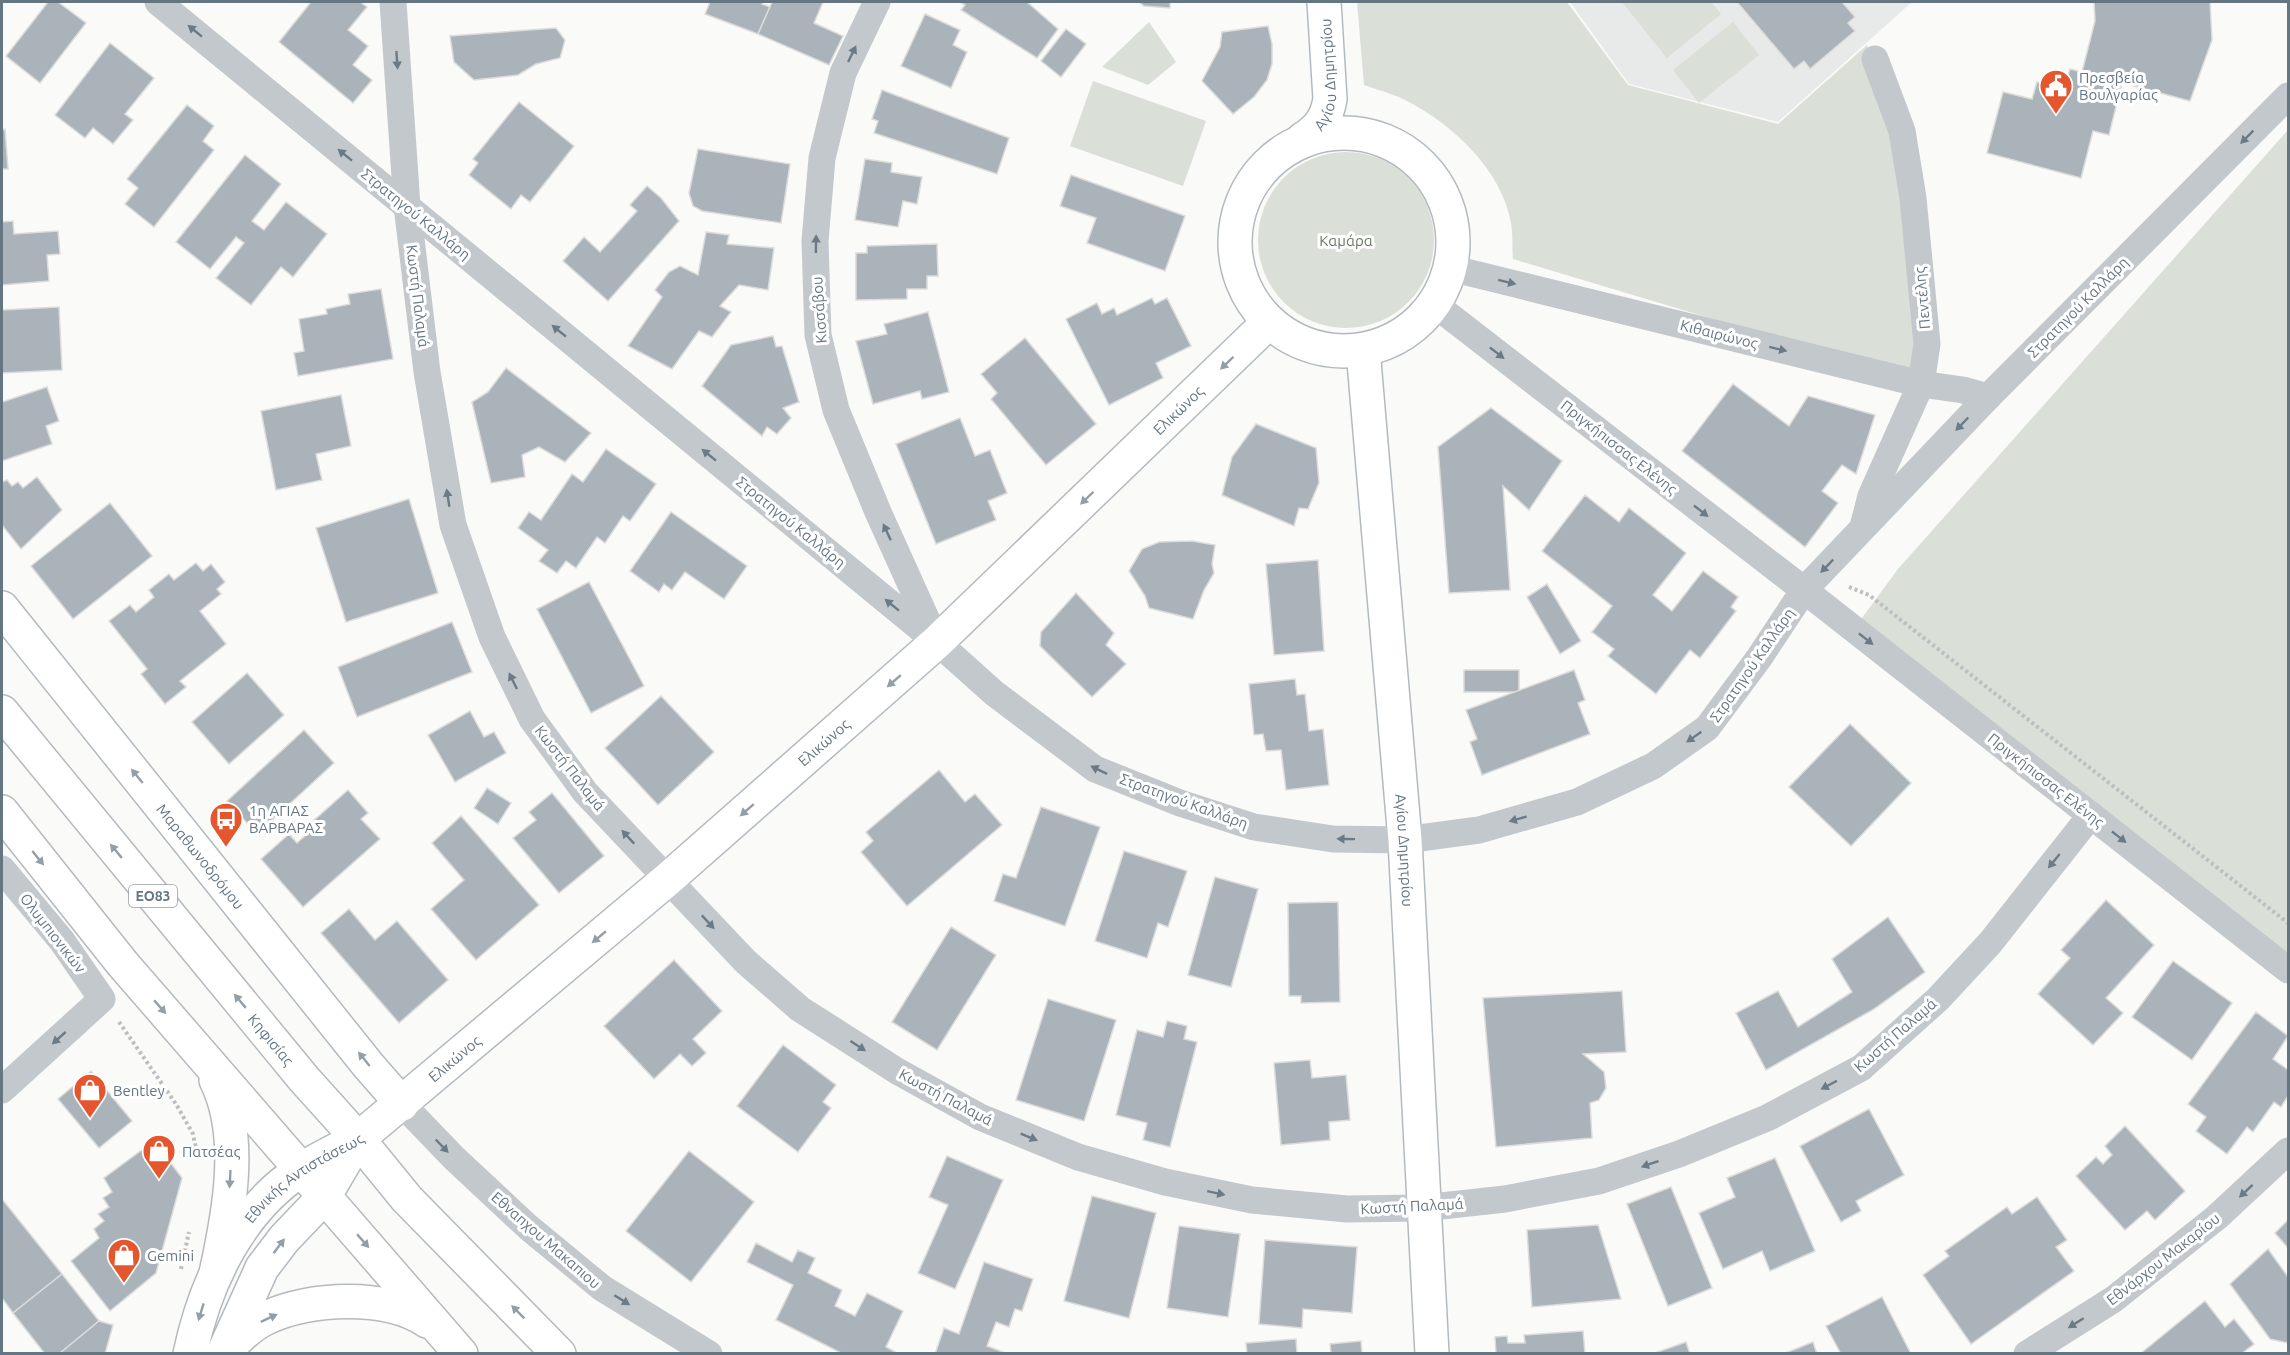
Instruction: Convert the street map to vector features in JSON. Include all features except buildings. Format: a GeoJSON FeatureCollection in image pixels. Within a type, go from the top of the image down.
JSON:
{"type":"FeatureCollection","features":[{"type":"Feature","properties":{"kind":"street","name":"Στρατηγού Καλλάρη"},"geometry":{"type":"LineString","coordinates":[[158,2],[938,642],[994,693],[1095,768],[1180,803],[1254,827],[1333,839],[1405,840],[1479,830],[1576,802],[1653,766],[1707,728],[1759,658],[1804,590],[1988,397],[2289,96]]}},
{"type":"Feature","properties":{"kind":"street","name":"Κωστή Παλαμά"},"geometry":{"type":"LineString","coordinates":[[393,2],[406,206],[427,372],[453,525],[492,637],[532,719],[585,792],[746,962],[800,1009],[897,1071],[980,1117],[1078,1157],[1165,1182],[1252,1200],[1347,1209],[1424,1208],[1505,1199],[1599,1181],[1679,1154],[1767,1118],[1861,1068],[1938,999],[1990,943],[2091,815]]}},
{"type":"Feature","properties":{"kind":"street","name":"Κισσάβου"},"geometry":{"type":"LineString","coordinates":[[878,2],[843,72],[822,158],[815,241],[818,335],[837,410],[878,512],[938,642]]}},
{"type":"Feature","properties":{"kind":"street","name":"Αγίου Δημητρίου"},"geometry":{"type":"LineString","coordinates":[[1303,139],[1322,123],[1328,112],[1330,99],[1324,2]]}},
{"type":"Feature","properties":{"kind":"street","name":"Πεντέλης"},"geometry":{"type":"LineString","coordinates":[[1862,530],[1871,496],[1921,384],[1927,344],[1913,198],[1902,131],[1875,59]]}},
{"type":"Feature","properties":{"kind":"street"},"geometry":{"type":"LineString","coordinates":[[1329,132],[1357,132],[1383,139],[1407,151],[1426,169],[1441,191],[1451,215],[1454,241],[1450,267],[1444,287],[1434,304],[1414,326],[1390,341],[1363,350],[1329,351],[1297,341],[1269,322],[1252,301],[1240,276],[1234,249],[1236,222],[1244,195],[1259,172],[1279,153],[1303,139],[1329,132]]}},
{"type":"Feature","properties":{"kind":"street","name":"Κιθαιρώνος"},"geometry":{"type":"LineString","coordinates":[[1450,267],[1921,384],[1964,390],[1988,397]]}},
{"type":"Feature","properties":{"kind":"street","name":"Πριγκήπισσας Ελένης"},"geometry":{"type":"LineString","coordinates":[[1434,304],[2289,970]]}},
{"type":"Feature","properties":{"kind":"street","name":"Ελικώνος"},"geometry":{"type":"LineString","coordinates":[[358,1139],[668,879],[938,642],[1269,322]]}},
{"type":"Feature","properties":{"kind":"street","name":"Αγίου Δημητρίου"},"geometry":{"type":"LineString","coordinates":[[1363,350],[1405,840],[1432,1353]]}},
{"type":"Feature","properties":{"kind":"street","name":"Μαραθωνοδρόμου"},"geometry":{"type":"LineString","coordinates":[[2,608],[368,1065],[402,1104]]}},
{"type":"Feature","properties":{"kind":"street","name":"Κηφισίας"},"geometry":{"type":"LineString","coordinates":[[2,712],[304,1079],[358,1139],[407,1199],[559,1353]]}},
{"type":"Feature","properties":{"kind":"street"},"geometry":{"type":"LineString","coordinates":[[2,812],[122,963],[450,1346]]}},
{"type":"Feature","properties":{"kind":"street","name":"Ολυμπιονικών"},"geometry":{"type":"LineString","coordinates":[[2,869],[62,941],[102,999]]}},
{"type":"Feature","properties":{"kind":"street"},"geometry":{"type":"LineString","coordinates":[[2,1090],[102,999]]}},
{"type":"Feature","properties":{"kind":"street"},"geometry":{"type":"LineString","coordinates":[[207,1062],[220,1088],[229,1114],[229,1202],[216,1273]]}},
{"type":"Feature","properties":{"kind":"street","name":"Εθναπχου Μακαπιου"},"geometry":{"type":"LineString","coordinates":[[402,1104],[454,1158],[528,1227],[602,1288],[702,1352]]}},
{"type":"Feature","properties":{"kind":"street","name":"Εθνικής Αντιστάσεως"},"geometry":{"type":"LineString","coordinates":[[190,1353],[203,1306],[216,1273],[232,1243],[252,1215],[274,1190],[301,1170],[358,1139]]}},
{"type":"Feature","properties":{"kind":"street","name":"Εθνικής Αντιστάσεως"},"geometry":{"type":"LineString","coordinates":[[223,1353],[262,1268],[284,1239],[324,1197],[358,1139]]}},
{"type":"Feature","properties":{"kind":"street","name":"Εθνάρχου Μακαρίου"},"geometry":{"type":"LineString","coordinates":[[2027,1353],[2114,1299],[2217,1217],[2289,1151]]}},
{"type":"Feature","properties":{"kind":"street"},"geometry":{"type":"LineString","coordinates":[[223,1353],[243,1333],[265,1318],[290,1309],[324,1303],[388,1304],[417,1314],[450,1346]]}},
{"type":"Feature","properties":{"kind":"path"},"geometry":{"type":"LineString","coordinates":[[1804,590],[1838,585],[1854,587],[1869,595],[2289,923]]}},
{"type":"Feature","properties":{"kind":"path"},"geometry":{"type":"LineString","coordinates":[[102,999],[176,1104],[193,1134],[197,1156]]}},
{"type":"Feature","properties":{"kind":"path"},"geometry":{"type":"LineString","coordinates":[[179,1274],[189,1228]]}},
{"type":"Feature","properties":{"kind":"shaded area"},"geometry":{"type":"Polygon","coordinates":[[[1570,2],[1912,2],[1778,122],[1629,84],[1570,2]]]}},
{"type":"Feature","properties":{"kind":"green space"},"geometry":{"type":"Polygon","coordinates":[[[1357,2],[1567,2],[1628,85],[1778,124],[1867,45],[1899,130],[1919,381],[1513,259],[1512,227],[1506,203],[1486,167],[1441,122],[1397,96],[1364,85],[1357,2]]]}},
{"type":"Feature","properties":{"kind":"green space"},"geometry":{"type":"Polygon","coordinates":[[[1622,2],[1711,2],[1721,14],[1667,58],[1622,2]]]}},
{"type":"Feature","properties":{"kind":"green space"},"geometry":{"type":"Polygon","coordinates":[[[1149,22],[1176,62],[1148,85],[1102,67],[1149,22]]]}},
{"type":"Feature","properties":{"kind":"green space"},"geometry":{"type":"Polygon","coordinates":[[[1733,22],[1759,55],[1699,103],[1673,70],[1733,22]]]}},
{"type":"Feature","properties":{"kind":"green space"},"geometry":{"type":"Polygon","coordinates":[[[1093,81],[1206,121],[1183,186],[1070,146],[1093,81]]]}},
{"type":"Feature","properties":{"kind":"green space"},"geometry":{"type":"Polygon","coordinates":[[[2288,130],[2288,954],[1859,622],[1898,569],[2288,130]]]}},
{"type":"Feature","properties":{"kind":"green space","name":"Καμάρα"},"geometry":{"type":"Polygon","coordinates":[[[1346,152],[1380,159],[1395,167],[1408,178],[1419,191],[1427,206],[1434,240],[1427,274],[1419,289],[1408,302],[1395,313],[1380,321],[1346,328],[1312,321],[1297,313],[1284,302],[1273,289],[1265,274],[1258,240],[1265,206],[1273,191],[1284,178],[1297,167],[1312,159],[1346,152]]]}},
{"type":"Feature","properties":{"kind":"place","name":"Πρεσβεία Βουλγαρίας"},"geometry":{"type":"Point","coordinates":[2056,115]}},
{"type":"Feature","properties":{"kind":"place","name":"1η ΑΓΙΑΣ ΒΑΡΒΑΡΑΣ"},"geometry":{"type":"Point","coordinates":[226,848]}},
{"type":"Feature","properties":{"kind":"place","name":"Bentley"},"geometry":{"type":"Point","coordinates":[90,1119]}},
{"type":"Feature","properties":{"kind":"place","name":"Πατσέας"},"geometry":{"type":"Point","coordinates":[159,1180]}},
{"type":"Feature","properties":{"kind":"place","name":"Gemini"},"geometry":{"type":"Point","coordinates":[124,1284]}}]}
